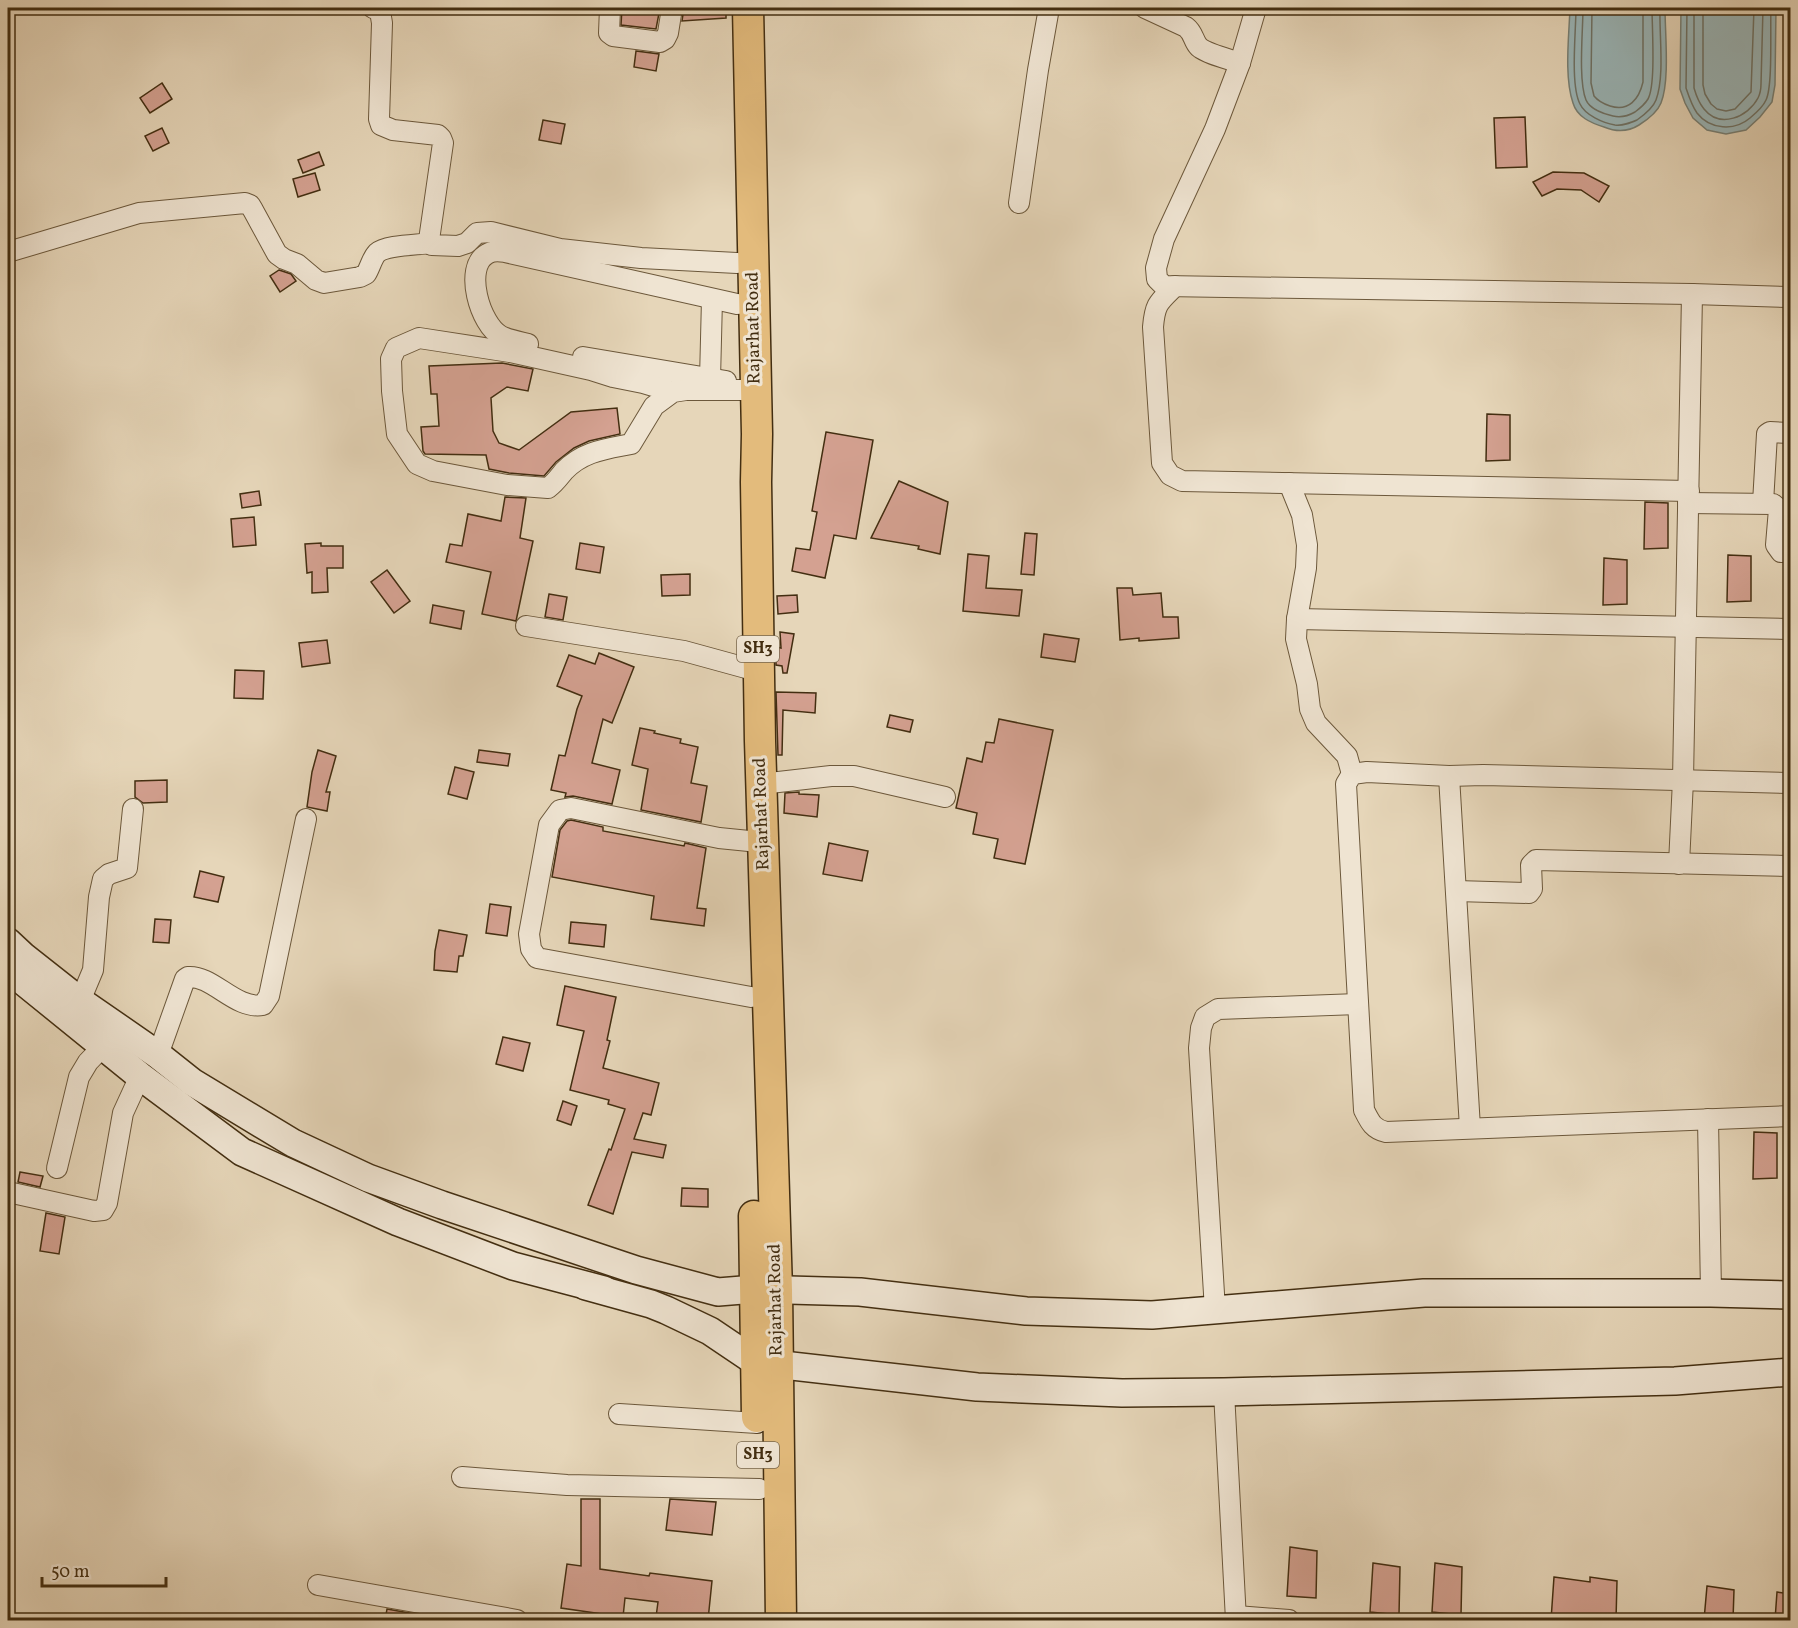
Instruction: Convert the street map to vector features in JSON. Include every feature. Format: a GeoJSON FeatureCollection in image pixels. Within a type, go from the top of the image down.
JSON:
{"type":"FeatureCollection","features":[{"type":"Feature","properties":{"kind":"main road","name":"Rajarhat Road"},"geometry":{"type":"LineString","coordinates":[[732,8],[737,263],[724,302],[756,523],[761,784],[766,1364],[781,1620]]}},
{"type":"Feature","properties":{"kind":"main road","name":"Rajarhat Road"},"geometry":{"type":"LineString","coordinates":[[748,8],[735,386],[746,668],[751,997],[766,1289]]}},
{"type":"Feature","properties":{"kind":"main road"},"geometry":{"type":"LineString","coordinates":[[8,942],[80,1001],[140,1076],[242,1152],[409,1226],[513,1266],[586,1286],[686,1308],[766,1364],[977,1388],[1122,1393],[1675,1381],[1791,1371]]}},
{"type":"Feature","properties":{"kind":"main road"},"geometry":{"type":"LineString","coordinates":[[8,969],[111,1038],[158,1054],[192,1082],[293,1143],[368,1178],[636,1270],[718,1292],[766,1289],[860,1292],[1026,1311],[1152,1315],[1424,1293],[1791,1295]]}},
{"type":"Feature","properties":{"kind":"main road","name":"Rajarhat Road"},"geometry":{"type":"LineString","coordinates":[[762,1620],[757,1423],[766,1364]]}},
{"type":"Feature","properties":{"kind":"street"},"geometry":{"type":"LineString","coordinates":[[373,8],[380,11],[382,22],[379,119],[381,125],[387,129],[438,135],[443,143],[430,243]]}},
{"type":"Feature","properties":{"kind":"street"},"geometry":{"type":"LineString","coordinates":[[610,8],[608,26],[609,33],[613,36],[660,42],[669,33],[672,8]]}},
{"type":"Feature","properties":{"kind":"street"},"geometry":{"type":"LineString","coordinates":[[1019,203],[1038,70],[1050,8]]}},
{"type":"Feature","properties":{"kind":"street"},"geometry":{"type":"LineString","coordinates":[[1145,8],[1191,30],[1202,49],[1240,63]]}},
{"type":"Feature","properties":{"kind":"street"},"geometry":{"type":"LineString","coordinates":[[1256,8],[1240,63],[1215,129],[1164,239],[1156,268],[1157,279],[1164,286],[1791,297]]}},
{"type":"Feature","properties":{"kind":"street"},"geometry":{"type":"LineString","coordinates":[[8,252],[139,213],[245,203],[250,205],[276,254],[297,264],[316,280],[324,283],[366,274],[375,255],[387,248],[430,243],[435,246],[458,246],[467,243],[477,233],[491,232],[560,249],[641,258],[737,263]]}},
{"type":"Feature","properties":{"kind":"street"},"geometry":{"type":"LineString","coordinates":[[724,302],[506,252],[493,251],[485,254],[477,266],[475,288],[480,309],[500,336],[559,353],[735,386]]}},
{"type":"Feature","properties":{"kind":"street"},"geometry":{"type":"LineString","coordinates":[[1175,286],[1154,310],[1153,327],[1162,463],[1170,475],[1182,481],[1688,497],[1773,504],[1779,509],[1776,545],[1781,552],[1791,552]]}},
{"type":"Feature","properties":{"kind":"street"},"geometry":{"type":"LineString","coordinates":[[1679,864],[1683,780],[1692,294]]}},
{"type":"Feature","properties":{"kind":"street"},"geometry":{"type":"LineString","coordinates":[[673,392],[654,406],[632,444],[592,451],[572,464],[548,488],[507,485],[433,471],[417,464],[397,434],[391,359],[396,348],[419,338],[510,352],[591,370],[673,392],[735,386]]}},
{"type":"Feature","properties":{"kind":"street"},"geometry":{"type":"LineString","coordinates":[[1763,503],[1767,434],[1770,432],[1791,433]]}},
{"type":"Feature","properties":{"kind":"street"},"geometry":{"type":"LineString","coordinates":[[1288,483],[1302,515],[1307,544],[1296,639],[1307,684],[1310,710],[1316,723],[1347,756],[1352,774],[1346,784],[1364,1110],[1371,1125],[1386,1132],[1791,1116]]}},
{"type":"Feature","properties":{"kind":"street"},"geometry":{"type":"LineString","coordinates":[[1297,619],[1791,629]]}},
{"type":"Feature","properties":{"kind":"street"},"geometry":{"type":"LineString","coordinates":[[526,626],[684,651],[746,668]]}},
{"type":"Feature","properties":{"kind":"street"},"geometry":{"type":"LineString","coordinates":[[1352,774],[1367,772],[1449,776],[1791,783]]}},
{"type":"Feature","properties":{"kind":"street"},"geometry":{"type":"LineString","coordinates":[[761,784],[831,776],[854,776],[945,797]]}},
{"type":"Feature","properties":{"kind":"street"},"geometry":{"type":"LineString","coordinates":[[1449,776],[1470,1128]]}},
{"type":"Feature","properties":{"kind":"street"},"geometry":{"type":"LineString","coordinates":[[749,841],[719,838],[571,808],[560,810],[549,825],[530,934],[531,949],[537,958],[751,997]]}},
{"type":"Feature","properties":{"kind":"street"},"geometry":{"type":"LineString","coordinates":[[80,1001],[93,970],[99,897],[103,879],[109,874],[127,868],[133,809]]}},
{"type":"Feature","properties":{"kind":"street"},"geometry":{"type":"LineString","coordinates":[[158,1054],[185,979],[188,977],[198,978],[254,1006],[263,1005],[269,996],[306,819]]}},
{"type":"Feature","properties":{"kind":"street"},"geometry":{"type":"LineString","coordinates":[[1456,891],[1529,893],[1532,889],[1531,865],[1536,860],[1791,866]]}},
{"type":"Feature","properties":{"kind":"street"},"geometry":{"type":"LineString","coordinates":[[1215,1310],[1199,1048],[1201,1028],[1205,1017],[1218,1009],[1358,1004]]}},
{"type":"Feature","properties":{"kind":"street"},"geometry":{"type":"LineString","coordinates":[[57,1168],[79,1077],[88,1062],[111,1038]]}},
{"type":"Feature","properties":{"kind":"street"},"geometry":{"type":"LineString","coordinates":[[8,1192],[94,1211],[103,1210],[107,1203],[123,1113],[140,1076]]}},
{"type":"Feature","properties":{"kind":"street"},"geometry":{"type":"LineString","coordinates":[[1708,1119],[1711,1293]]}},
{"type":"Feature","properties":{"kind":"street"},"geometry":{"type":"LineString","coordinates":[[1224,1392],[1236,1618],[1289,1620]]}},
{"type":"Feature","properties":{"kind":"street"},"geometry":{"type":"LineString","coordinates":[[619,1414],[757,1423]]}},
{"type":"Feature","properties":{"kind":"street"},"geometry":{"type":"LineString","coordinates":[[462,1477],[567,1485],[759,1489]]}},
{"type":"Feature","properties":{"kind":"street"},"geometry":{"type":"LineString","coordinates":[[318,1585],[516,1620]]}},
{"type":"Feature","properties":{"kind":"water"},"geometry":{"type":"Polygon","coordinates":[[[1570,8],[1665,8],[1664,94],[1657,110],[1639,125],[1626,130],[1608,129],[1585,119],[1575,108],[1570,93],[1568,69],[1570,8]]]}},
{"type":"Feature","properties":{"kind":"water"},"geometry":{"type":"Polygon","coordinates":[[[1681,8],[1776,8],[1775,85],[1772,102],[1746,130],[1726,134],[1707,130],[1693,118],[1685,103],[1680,89],[1681,8]]]}},
{"type":"Feature","properties":{"kind":"building"},"geometry":{"type":"Polygon","coordinates":[[[622,8],[660,8],[656,29],[621,25],[622,8]]]}},
{"type":"Feature","properties":{"kind":"building"},"geometry":{"type":"Polygon","coordinates":[[[684,8],[726,8],[726,18],[682,21],[684,8]]]}},
{"type":"Feature","properties":{"kind":"building"},"geometry":{"type":"Polygon","coordinates":[[[636,51],[659,54],[656,71],[634,67],[636,51]]]}},
{"type":"Feature","properties":{"kind":"building"},"geometry":{"type":"Polygon","coordinates":[[[162,83],[172,99],[150,113],[140,98],[162,83]]]}},
{"type":"Feature","properties":{"kind":"building"},"geometry":{"type":"Polygon","coordinates":[[[1525,117],[1527,167],[1496,168],[1494,118],[1525,117]]]}},
{"type":"Feature","properties":{"kind":"building"},"geometry":{"type":"Polygon","coordinates":[[[543,120],[565,124],[561,144],[539,140],[543,120]]]}},
{"type":"Feature","properties":{"kind":"building"},"geometry":{"type":"Polygon","coordinates":[[[162,128],[169,143],[153,151],[145,136],[162,128]]]}},
{"type":"Feature","properties":{"kind":"building"},"geometry":{"type":"Polygon","coordinates":[[[319,152],[324,165],[303,173],[298,160],[319,152]]]}},
{"type":"Feature","properties":{"kind":"building"},"geometry":{"type":"Polygon","coordinates":[[[1553,172],[1584,173],[1609,186],[1599,202],[1581,190],[1557,189],[1542,196],[1533,182],[1553,172]]]}},
{"type":"Feature","properties":{"kind":"building"},"geometry":{"type":"Polygon","coordinates":[[[315,173],[320,190],[298,197],[293,179],[315,173]]]}},
{"type":"Feature","properties":{"kind":"building"},"geometry":{"type":"Polygon","coordinates":[[[279,270],[291,274],[296,281],[280,292],[270,276],[279,270]]]}},
{"type":"Feature","properties":{"kind":"building"},"geometry":{"type":"Polygon","coordinates":[[[502,363],[533,369],[528,391],[507,387],[491,398],[493,431],[499,443],[519,450],[571,412],[617,408],[620,434],[589,441],[574,448],[556,462],[544,476],[489,469],[486,455],[425,454],[421,427],[439,426],[437,394],[431,394],[429,366],[502,363]]]}},
{"type":"Feature","properties":{"kind":"building"},"geometry":{"type":"Polygon","coordinates":[[[1487,414],[1510,415],[1510,460],[1486,461],[1487,414]]]}},
{"type":"Feature","properties":{"kind":"building"},"geometry":{"type":"Polygon","coordinates":[[[826,432],[873,440],[856,539],[834,535],[825,578],[792,571],[796,548],[810,550],[817,512],[812,511],[826,432]]]}},
{"type":"Feature","properties":{"kind":"building"},"geometry":{"type":"Polygon","coordinates":[[[899,481],[948,502],[940,554],[918,549],[919,546],[871,538],[899,481]]]}},
{"type":"Feature","properties":{"kind":"building"},"geometry":{"type":"Polygon","coordinates":[[[259,491],[261,505],[242,508],[240,494],[259,491]]]}},
{"type":"Feature","properties":{"kind":"building"},"geometry":{"type":"Polygon","coordinates":[[[505,497],[526,498],[520,538],[533,541],[516,621],[482,614],[491,572],[446,562],[450,544],[462,546],[468,514],[501,521],[505,497]]]}},
{"type":"Feature","properties":{"kind":"building"},"geometry":{"type":"Polygon","coordinates":[[[1645,502],[1668,503],[1668,548],[1644,549],[1645,502]]]}},
{"type":"Feature","properties":{"kind":"building"},"geometry":{"type":"Polygon","coordinates":[[[254,517],[256,545],[233,547],[231,519],[254,517]]]}},
{"type":"Feature","properties":{"kind":"building"},"geometry":{"type":"Polygon","coordinates":[[[1025,533],[1037,534],[1034,575],[1021,574],[1025,533]]]}},
{"type":"Feature","properties":{"kind":"building"},"geometry":{"type":"Polygon","coordinates":[[[321,543],[321,546],[343,546],[343,568],[327,568],[328,592],[312,593],[312,572],[307,573],[305,544],[321,543]]]}},
{"type":"Feature","properties":{"kind":"building"},"geometry":{"type":"Polygon","coordinates":[[[580,543],[604,547],[600,573],[576,569],[580,543]]]}},
{"type":"Feature","properties":{"kind":"building"},"geometry":{"type":"Polygon","coordinates":[[[968,554],[989,556],[986,588],[1022,590],[1019,616],[963,611],[968,554]]]}},
{"type":"Feature","properties":{"kind":"building"},"geometry":{"type":"Polygon","coordinates":[[[1728,555],[1751,556],[1751,601],[1727,602],[1728,555]]]}},
{"type":"Feature","properties":{"kind":"building"},"geometry":{"type":"Polygon","coordinates":[[[1604,558],[1627,560],[1627,604],[1603,605],[1604,558]]]}},
{"type":"Feature","properties":{"kind":"building"},"geometry":{"type":"Polygon","coordinates":[[[387,570],[410,601],[394,613],[371,582],[387,570]]]}},
{"type":"Feature","properties":{"kind":"building"},"geometry":{"type":"Polygon","coordinates":[[[690,574],[690,595],[662,596],[661,575],[690,574]]]}},
{"type":"Feature","properties":{"kind":"building"},"geometry":{"type":"Polygon","coordinates":[[[1117,588],[1132,588],[1133,595],[1161,593],[1163,617],[1178,617],[1179,638],[1120,640],[1117,588]]]}},
{"type":"Feature","properties":{"kind":"building"},"geometry":{"type":"Polygon","coordinates":[[[549,594],[567,597],[563,620],[545,617],[549,594]]]}},
{"type":"Feature","properties":{"kind":"building"},"geometry":{"type":"Polygon","coordinates":[[[797,595],[798,612],[778,614],[777,596],[797,595]]]}},
{"type":"Feature","properties":{"kind":"building"},"geometry":{"type":"Polygon","coordinates":[[[433,605],[464,611],[461,629],[430,623],[433,605]]]}},
{"type":"Feature","properties":{"kind":"building"},"geometry":{"type":"Polygon","coordinates":[[[780,632],[794,634],[787,673],[783,673],[782,666],[776,665],[776,647],[781,648],[780,632]]]}},
{"type":"Feature","properties":{"kind":"building"},"geometry":{"type":"Polygon","coordinates":[[[1044,634],[1079,639],[1075,662],[1041,657],[1044,634]]]}},
{"type":"Feature","properties":{"kind":"building"},"geometry":{"type":"Polygon","coordinates":[[[327,640],[330,663],[302,667],[299,643],[327,640]]]}},
{"type":"Feature","properties":{"kind":"building"},"geometry":{"type":"Polygon","coordinates":[[[599,653],[634,667],[612,723],[603,719],[592,763],[620,770],[612,804],[573,796],[565,797],[566,793],[551,790],[559,755],[565,756],[582,696],[557,686],[569,655],[595,664],[599,653]]]}},
{"type":"Feature","properties":{"kind":"building"},"geometry":{"type":"Polygon","coordinates":[[[235,670],[264,671],[263,699],[234,698],[235,670]]]}},
{"type":"Feature","properties":{"kind":"building"},"geometry":{"type":"Polygon","coordinates":[[[776,692],[816,693],[815,713],[783,710],[782,755],[778,755],[776,692]]]}},
{"type":"Feature","properties":{"kind":"building"},"geometry":{"type":"Polygon","coordinates":[[[890,715],[913,720],[910,732],[887,727],[890,715]]]}},
{"type":"Feature","properties":{"kind":"building"},"geometry":{"type":"Polygon","coordinates":[[[999,719],[1053,730],[1025,864],[994,858],[998,839],[973,834],[977,813],[956,808],[967,758],[982,762],[986,742],[994,743],[999,719]]]}},
{"type":"Feature","properties":{"kind":"building"},"geometry":{"type":"Polygon","coordinates":[[[640,728],[681,739],[680,743],[698,747],[691,783],[707,786],[701,822],[641,810],[648,769],[632,765],[640,728]]]}},
{"type":"Feature","properties":{"kind":"building"},"geometry":{"type":"Polygon","coordinates":[[[318,750],[336,756],[326,792],[330,792],[327,811],[307,807],[318,750]]]}},
{"type":"Feature","properties":{"kind":"building"},"geometry":{"type":"Polygon","coordinates":[[[479,750],[510,754],[508,766],[477,762],[479,750]]]}},
{"type":"Feature","properties":{"kind":"building"},"geometry":{"type":"Polygon","coordinates":[[[455,767],[474,772],[467,799],[448,794],[455,767]]]}},
{"type":"Feature","properties":{"kind":"building"},"geometry":{"type":"Polygon","coordinates":[[[167,780],[167,802],[143,803],[135,797],[135,781],[167,780]]]}},
{"type":"Feature","properties":{"kind":"building"},"geometry":{"type":"Polygon","coordinates":[[[799,792],[799,794],[819,795],[817,817],[784,813],[785,793],[799,792]]]}},
{"type":"Feature","properties":{"kind":"building"},"geometry":{"type":"Polygon","coordinates":[[[567,821],[603,827],[603,831],[706,848],[697,908],[706,909],[704,926],[651,919],[654,896],[552,877],[560,830],[567,821]]]}},
{"type":"Feature","properties":{"kind":"building"},"geometry":{"type":"Polygon","coordinates":[[[829,843],[868,851],[862,881],[823,874],[829,843]]]}},
{"type":"Feature","properties":{"kind":"building"},"geometry":{"type":"Polygon","coordinates":[[[200,871],[224,877],[218,902],[194,897],[200,871]]]}},
{"type":"Feature","properties":{"kind":"building"},"geometry":{"type":"Polygon","coordinates":[[[490,904],[511,907],[507,936],[486,933],[490,904]]]}},
{"type":"Feature","properties":{"kind":"building"},"geometry":{"type":"Polygon","coordinates":[[[155,919],[171,920],[169,943],[153,942],[155,919]]]}},
{"type":"Feature","properties":{"kind":"building"},"geometry":{"type":"Polygon","coordinates":[[[571,922],[606,925],[604,947],[569,943],[571,922]]]}},
{"type":"Feature","properties":{"kind":"building"},"geometry":{"type":"Polygon","coordinates":[[[439,930],[467,935],[463,956],[459,956],[457,972],[434,970],[439,930]]]}},
{"type":"Feature","properties":{"kind":"building"},"geometry":{"type":"Polygon","coordinates":[[[565,986],[616,997],[607,1040],[610,1041],[603,1068],[659,1083],[651,1115],[643,1113],[634,1139],[666,1145],[663,1158],[632,1152],[613,1214],[588,1205],[625,1109],[608,1104],[609,1100],[570,1090],[584,1031],[557,1025],[565,986]]]}},
{"type":"Feature","properties":{"kind":"building"},"geometry":{"type":"Polygon","coordinates":[[[503,1037],[530,1043],[523,1071],[496,1064],[503,1037]]]}},
{"type":"Feature","properties":{"kind":"building"},"geometry":{"type":"Polygon","coordinates":[[[563,1101],[577,1106],[571,1125],[557,1120],[563,1101]]]}},
{"type":"Feature","properties":{"kind":"building"},"geometry":{"type":"Polygon","coordinates":[[[1754,1132],[1777,1133],[1777,1178],[1753,1179],[1754,1132]]]}},
{"type":"Feature","properties":{"kind":"building"},"geometry":{"type":"Polygon","coordinates":[[[20,1172],[43,1176],[40,1187],[18,1182],[20,1172]]]}},
{"type":"Feature","properties":{"kind":"building"},"geometry":{"type":"Polygon","coordinates":[[[682,1188],[708,1189],[708,1207],[681,1206],[682,1188]]]}},
{"type":"Feature","properties":{"kind":"building"},"geometry":{"type":"Polygon","coordinates":[[[46,1213],[65,1217],[59,1254],[40,1251],[46,1213]]]}},
{"type":"Feature","properties":{"kind":"building"},"geometry":{"type":"Polygon","coordinates":[[[581,1499],[600,1499],[600,1569],[712,1581],[708,1620],[656,1617],[658,1602],[625,1598],[623,1617],[561,1608],[567,1564],[581,1566],[581,1499]]]}},
{"type":"Feature","properties":{"kind":"building"},"geometry":{"type":"Polygon","coordinates":[[[670,1499],[716,1502],[712,1535],[666,1530],[670,1499]]]}},
{"type":"Feature","properties":{"kind":"building"},"geometry":{"type":"Polygon","coordinates":[[[1290,1547],[1317,1551],[1316,1598],[1287,1596],[1290,1547]]]}},
{"type":"Feature","properties":{"kind":"building"},"geometry":{"type":"Polygon","coordinates":[[[1373,1563],[1400,1567],[1399,1615],[1370,1612],[1373,1563]]]}},
{"type":"Feature","properties":{"kind":"building"},"geometry":{"type":"Polygon","coordinates":[[[1435,1563],[1462,1567],[1461,1615],[1432,1612],[1435,1563]]]}},
{"type":"Feature","properties":{"kind":"building"},"geometry":{"type":"Polygon","coordinates":[[[1554,1577],[1590,1582],[1590,1577],[1617,1581],[1616,1620],[1551,1620],[1554,1577]]]}},
{"type":"Feature","properties":{"kind":"building"},"geometry":{"type":"Polygon","coordinates":[[[1707,1586],[1734,1590],[1733,1620],[1704,1620],[1707,1586]]]}},
{"type":"Feature","properties":{"kind":"building"},"geometry":{"type":"Polygon","coordinates":[[[1777,1592],[1791,1594],[1791,1620],[1775,1620],[1777,1592]]]}},
{"type":"Feature","properties":{"kind":"building"},"geometry":{"type":"Polygon","coordinates":[[[387,1609],[448,1620],[385,1620],[387,1609]]]}}]}
